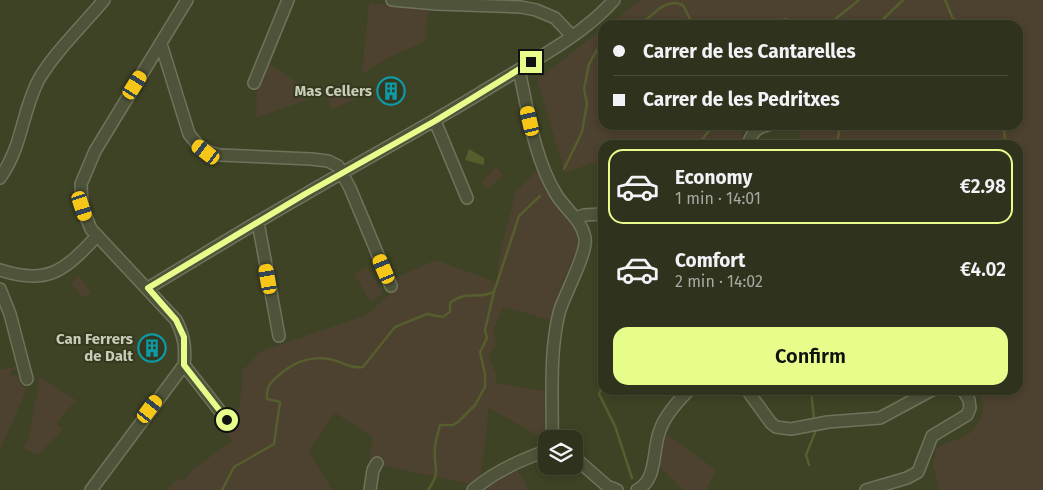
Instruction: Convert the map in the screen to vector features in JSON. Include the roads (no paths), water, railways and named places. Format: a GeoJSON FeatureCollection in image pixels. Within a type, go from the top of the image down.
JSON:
{"type":"FeatureCollection","features":[{"type":"Feature","properties":{"kind":"street"},"geometry":{"type":"LineString","coordinates":[[0,178],[17,149],[29,104],[38,81],[104,0]]}},
{"type":"Feature","properties":{"kind":"street"},"geometry":{"type":"LineString","coordinates":[[91,490],[184,365],[184,337],[176,320],[91,228],[82,206],[81,184],[100,143],[187,0]]}},
{"type":"Feature","properties":{"kind":"street"},"geometry":{"type":"LineString","coordinates":[[254,83],[288,0]]}},
{"type":"Feature","properties":{"kind":"street"},"geometry":{"type":"LineString","coordinates":[[392,0],[437,4],[520,7],[536,10],[555,18],[572,35]]}},
{"type":"Feature","properties":{"kind":"street"},"geometry":{"type":"LineString","coordinates":[[148,288],[519,70],[572,35],[614,0]]}},
{"type":"Feature","properties":{"kind":"street"},"geometry":{"type":"LineString","coordinates":[[161,44],[189,134],[206,152],[220,155],[328,161],[338,166],[391,286]]}},
{"type":"Feature","properties":{"kind":"street"},"geometry":{"type":"LineString","coordinates":[[519,70],[533,131],[547,175],[556,195],[576,218],[585,236],[586,245],[567,290],[556,328],[553,367],[552,430]]}},
{"type":"Feature","properties":{"kind":"street"},"geometry":{"type":"LineString","coordinates":[[435,121],[467,198]]}},
{"type":"Feature","properties":{"kind":"street"},"geometry":{"type":"LineString","coordinates":[[749,140],[756,130]]}},
{"type":"Feature","properties":{"kind":"street"},"geometry":{"type":"LineString","coordinates":[[576,218],[584,215],[598,214]]}},
{"type":"Feature","properties":{"kind":"street"},"geometry":{"type":"LineString","coordinates":[[258,222],[279,336]]}},
{"type":"Feature","properties":{"kind":"street"},"geometry":{"type":"LineString","coordinates":[[0,270],[31,278],[45,277],[66,265],[97,236]]}},
{"type":"Feature","properties":{"kind":"street"},"geometry":{"type":"LineString","coordinates":[[0,289],[10,314],[27,379]]}},
{"type":"Feature","properties":{"kind":"street"},"geometry":{"type":"LineString","coordinates":[[184,365],[227,420]]}},
{"type":"Feature","properties":{"kind":"street"},"geometry":{"type":"LineString","coordinates":[[637,490],[644,485],[650,474],[657,441],[664,422],[685,395]]}},
{"type":"Feature","properties":{"kind":"street"},"geometry":{"type":"LineString","coordinates":[[751,395],[771,423],[776,427],[791,429],[828,422],[880,418],[923,395]]}},
{"type":"Feature","properties":{"kind":"street"},"geometry":{"type":"LineString","coordinates":[[866,490],[907,478],[918,472],[932,436],[966,415],[970,408],[967,395]]}},
{"type":"Feature","properties":{"kind":"street"},"geometry":{"type":"LineString","coordinates":[[473,490],[496,474],[538,454]]}},
{"type":"Feature","properties":{"kind":"street"},"geometry":{"type":"LineString","coordinates":[[370,490],[372,470],[377,463]]}},
{"type":"Feature","properties":{"kind":"street"},"geometry":{"type":"LineString","coordinates":[[583,465],[607,486],[617,490]]}},
{"type":"Feature","properties":{"kind":"waterway"},"geometry":{"type":"LineString","coordinates":[[834,20],[859,0]]}},
{"type":"Feature","properties":{"kind":"waterway"},"geometry":{"type":"LineString","coordinates":[[882,20],[903,0]]}},
{"type":"Feature","properties":{"kind":"waterway"},"geometry":{"type":"LineString","coordinates":[[945,0],[953,19],[956,20]]}},
{"type":"Feature","properties":{"kind":"waterway"},"geometry":{"type":"LineString","coordinates":[[645,20],[660,8],[676,3],[683,5],[690,20]]}},
{"type":"Feature","properties":{"kind":"waterway"},"geometry":{"type":"LineString","coordinates":[[783,20],[789,20]]}},
{"type":"Feature","properties":{"kind":"waterway"},"geometry":{"type":"LineString","coordinates":[[564,169],[582,132],[587,104],[584,89],[589,64],[598,48]]}},
{"type":"Feature","properties":{"kind":"waterway"},"geometry":{"type":"LineString","coordinates":[[702,140],[710,130]]}},
{"type":"Feature","properties":{"kind":"waterway"},"geometry":{"type":"LineString","coordinates":[[839,140],[839,131],[841,130]]}},
{"type":"Feature","properties":{"kind":"waterway"},"geometry":{"type":"LineString","coordinates":[[1004,130],[1005,140]]}},
{"type":"Feature","properties":{"kind":"waterway"},"geometry":{"type":"LineString","coordinates":[[222,490],[234,467],[274,444],[280,402],[267,399],[267,391],[269,386],[283,371],[295,364],[322,358],[354,367],[363,367],[395,327],[427,314],[443,317],[450,312],[450,303],[456,299],[494,292],[519,216],[540,196]]}},
{"type":"Feature","properties":{"kind":"waterway"},"geometry":{"type":"LineString","coordinates":[[428,490],[436,474],[435,446],[440,425],[453,425],[459,421],[475,405],[485,387],[485,374],[480,352],[487,338],[485,330],[494,292]]}},
{"type":"Feature","properties":{"kind":"waterway"},"geometry":{"type":"LineString","coordinates":[[600,395],[615,426],[632,478]]}},
{"type":"Feature","properties":{"kind":"waterway"},"geometry":{"type":"LineString","coordinates":[[812,395],[814,419]]}},
{"type":"Feature","properties":{"kind":"waterway"},"geometry":{"type":"LineString","coordinates":[[809,465],[806,455],[816,430]]}},
{"type":"Feature","properties":{"kind":"place","name":"Mas Cellers"},"geometry":{"type":"Point","coordinates":[391,91]}},
{"type":"Feature","properties":{"kind":"place","name":"Can Ferrers de Dalt"},"geometry":{"type":"Point","coordinates":[152,348]}}]}
